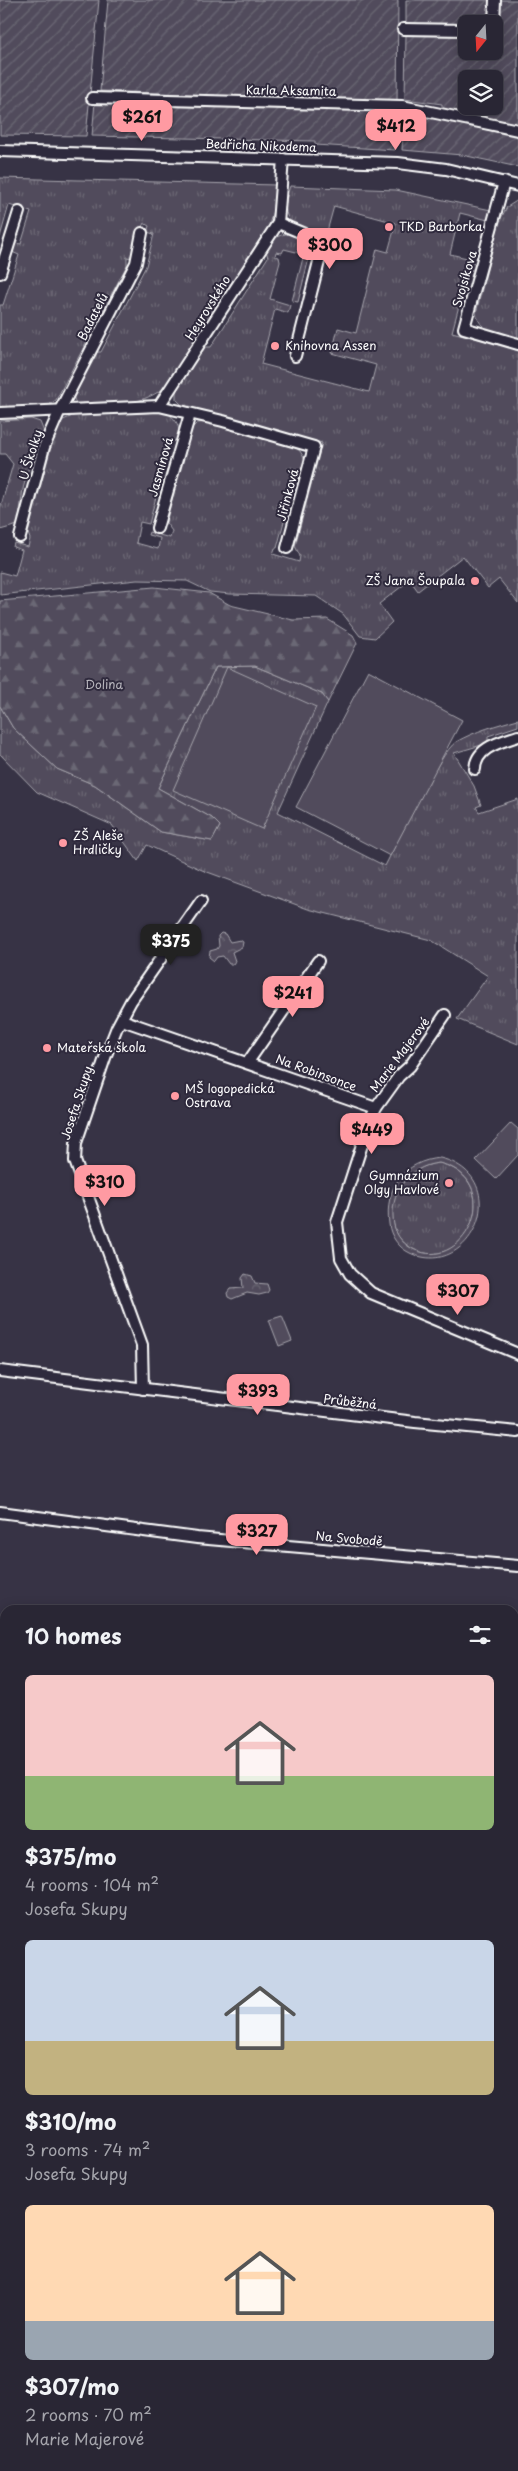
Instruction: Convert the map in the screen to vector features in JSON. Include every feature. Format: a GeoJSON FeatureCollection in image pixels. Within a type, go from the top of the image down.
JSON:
{"type":"FeatureCollection","features":[{"type":"Feature","properties":{"kind":"street"},"geometry":{"type":"LineString","coordinates":[[494,15],[495,0]]}},
{"type":"Feature","properties":{"kind":"street"},"geometry":{"type":"LineString","coordinates":[[403,29],[458,30]]}},
{"type":"Feature","properties":{"kind":"street","name":"Karla Aksamita"},"geometry":{"type":"LineString","coordinates":[[92,98],[402,106],[518,130]]}},
{"type":"Feature","properties":{"kind":"street","name":"Bedřicha Nikodema"},"geometry":{"type":"LineString","coordinates":[[0,151],[398,163],[446,169],[518,186]]}},
{"type":"Feature","properties":{"kind":"street","name":"Heyrovského"},"geometry":{"type":"LineString","coordinates":[[159,406],[278,222],[283,159]]}},
{"type":"Feature","properties":{"kind":"street","name":"Svojsíkova"},"geometry":{"type":"LineString","coordinates":[[504,182],[464,328],[518,344]]}},
{"type":"Feature","properties":{"kind":"street"},"geometry":{"type":"LineString","coordinates":[[0,273],[19,212]]}},
{"type":"Feature","properties":{"kind":"street"},"geometry":{"type":"LineString","coordinates":[[278,222],[324,242],[295,356]]}},
{"type":"Feature","properties":{"kind":"street","name":"Badatelů"},"geometry":{"type":"LineString","coordinates":[[60,410],[136,263],[142,233]]}},
{"type":"Feature","properties":{"kind":"street"},"geometry":{"type":"LineString","coordinates":[[0,413],[159,406],[190,414]]}},
{"type":"Feature","properties":{"kind":"street","name":"U Školky"},"geometry":{"type":"LineString","coordinates":[[20,537],[44,447],[60,410]]}},
{"type":"Feature","properties":{"kind":"street","name":"Jiřinková"},"geometry":{"type":"LineString","coordinates":[[190,414],[314,447],[287,548]]}},
{"type":"Feature","properties":{"kind":"street","name":"Jasmínová"},"geometry":{"type":"LineString","coordinates":[[157,528],[190,414]]}},
{"type":"Feature","properties":{"kind":"street"},"geometry":{"type":"LineString","coordinates":[[475,769],[475,762],[480,754],[493,744],[518,736]]}},
{"type":"Feature","properties":{"kind":"street","name":"Josefa Skupy"},"geometry":{"type":"LineString","coordinates":[[143,1389],[142,1345],[75,1161],[76,1143],[101,1069],[117,1027],[130,1001],[201,901]]}},
{"type":"Feature","properties":{"kind":"street"},"geometry":{"type":"LineString","coordinates":[[248,1062],[318,961]]}},
{"type":"Feature","properties":{"kind":"street","name":"Marie Majerové"},"geometry":{"type":"LineString","coordinates":[[445,1016],[410,1066],[399,1076],[376,1108],[337,1222],[341,1258],[350,1274],[371,1293],[518,1354]]}},
{"type":"Feature","properties":{"kind":"street","name":"Na Robinsonce"},"geometry":{"type":"LineString","coordinates":[[122,1020],[248,1062],[376,1108]]}},
{"type":"Feature","properties":{"kind":"street","name":"Průběžná"},"geometry":{"type":"LineString","coordinates":[[0,1371],[415,1422],[518,1432]]}},
{"type":"Feature","properties":{"kind":"street","name":"Na Svobodě"},"geometry":{"type":"LineString","coordinates":[[0,1512],[196,1538],[518,1566]]}},
{"type":"Feature","properties":{"kind":"green space"},"geometry":{"type":"Polygon","coordinates":[[[0,0],[99,0],[86,136],[0,135],[0,0]]]}},
{"type":"Feature","properties":{"kind":"green space"},"geometry":{"type":"Polygon","coordinates":[[[108,0],[398,0],[397,102],[215,99],[215,95],[100,91],[108,0]]]}},
{"type":"Feature","properties":{"kind":"green space"},"geometry":{"type":"Polygon","coordinates":[[[406,0],[490,0],[489,15],[458,15],[458,26],[406,27],[406,0]]]}},
{"type":"Feature","properties":{"kind":"green space"},"geometry":{"type":"Polygon","coordinates":[[[499,0],[518,0],[518,126],[462,115],[503,115],[503,70],[458,70],[458,114],[442,111],[442,104],[405,99],[406,33],[458,34],[458,60],[503,60],[503,15],[499,15],[499,0]]]}},
{"type":"Feature","properties":{"kind":"green space"},"geometry":{"type":"Polygon","coordinates":[[[95,102],[398,110],[395,150],[315,145],[315,141],[92,136],[95,102]]]}},
{"type":"Feature","properties":{"kind":"green space"},"geometry":{"type":"Polygon","coordinates":[[[404,111],[518,137],[518,167],[462,155],[402,150],[404,111]]]}},
{"type":"Feature","properties":{"kind":"green space"},"geometry":{"type":"Polygon","coordinates":[[[0,178],[276,185],[275,203],[269,225],[164,388],[144,399],[134,402],[79,406],[74,400],[73,393],[74,386],[82,371],[95,352],[101,352],[146,266],[154,234],[147,232],[149,226],[144,223],[136,239],[131,258],[127,257],[127,265],[56,400],[46,407],[0,412],[0,305],[3,305],[19,255],[12,252],[15,243],[21,244],[31,212],[9,205],[0,237],[0,178]]]}},
{"type":"Feature","properties":{"kind":"green space"},"geometry":{"type":"Polygon","coordinates":[[[290,186],[396,190],[491,210],[488,220],[460,213],[450,254],[471,259],[477,268],[468,272],[452,332],[518,349],[518,603],[499,579],[488,588],[463,556],[418,591],[410,580],[379,604],[392,622],[375,638],[360,636],[343,614],[316,596],[210,592],[187,581],[137,580],[0,595],[0,572],[15,576],[22,550],[13,547],[14,543],[28,547],[30,539],[28,533],[55,432],[63,420],[75,415],[164,412],[177,423],[179,431],[178,440],[170,442],[149,524],[140,522],[136,543],[158,549],[160,538],[148,535],[149,532],[170,538],[172,531],[166,523],[190,430],[197,423],[209,422],[293,446],[300,451],[306,461],[303,475],[296,476],[277,548],[275,548],[273,554],[299,562],[300,556],[295,546],[322,443],[184,407],[176,399],[176,389],[199,351],[204,347],[211,347],[268,257],[265,248],[278,236],[285,234],[292,234],[303,242],[309,258],[298,302],[292,301],[304,254],[284,249],[282,253],[276,252],[275,256],[279,257],[280,262],[270,299],[290,305],[288,313],[275,309],[261,364],[369,392],[376,365],[332,353],[338,328],[356,333],[377,249],[388,252],[396,223],[334,206],[326,235],[305,229],[291,222],[287,216],[287,199],[290,186]]]}},
{"type":"Feature","properties":{"kind":"green space"},"geometry":{"type":"Polygon","coordinates":[[[518,200],[518,340],[499,335],[487,329],[478,320],[476,313],[499,222],[507,207],[518,200]]]}},
{"type":"Feature","properties":{"kind":"green space"},"geometry":{"type":"Polygon","coordinates":[[[31,419],[40,422],[44,432],[41,439],[36,440],[23,489],[18,525],[0,530],[0,509],[13,464],[5,454],[0,454],[0,421],[31,419]]]}},
{"type":"Feature","properties":{"kind":"green space","name":"Dolina"},"geometry":{"type":"Polygon","coordinates":[[[154,587],[209,593],[230,605],[293,620],[327,619],[353,635],[357,643],[328,702],[322,694],[255,666],[216,667],[158,788],[212,818],[220,826],[212,841],[161,832],[95,785],[57,769],[13,728],[0,706],[0,601],[154,587]]]}},
{"type":"Feature","properties":{"kind":"green space"},"geometry":{"type":"Polygon","coordinates":[[[255,666],[322,694],[328,702],[278,812],[385,866],[429,780],[439,763],[456,742],[486,729],[518,719],[518,726],[488,736],[488,742],[485,744],[454,753],[474,786],[481,805],[476,807],[479,812],[518,799],[518,1044],[457,1019],[488,976],[431,940],[308,909],[202,870],[147,845],[138,861],[112,825],[37,792],[0,754],[0,706],[13,728],[57,769],[95,785],[161,832],[212,841],[220,826],[212,818],[158,788],[216,667],[255,666]]]}},
{"type":"Feature","properties":{"kind":"green space"},"geometry":{"type":"Polygon","coordinates":[[[227,667],[316,707],[262,829],[173,790],[227,667]]]}},
{"type":"Feature","properties":{"kind":"green space"},"geometry":{"type":"Polygon","coordinates":[[[368,670],[462,720],[390,856],[296,807],[368,670]]]}},
{"type":"Feature","properties":{"kind":"green space"},"geometry":{"type":"Polygon","coordinates":[[[221,933],[225,934],[230,942],[240,940],[243,942],[242,947],[232,952],[235,961],[233,964],[229,964],[223,956],[217,957],[214,961],[209,957],[210,951],[217,949],[219,946],[218,936],[221,933]]]}},
{"type":"Feature","properties":{"kind":"green space"},"geometry":{"type":"Polygon","coordinates":[[[511,1123],[518,1129],[518,1155],[496,1179],[476,1160],[511,1123]]]}},
{"type":"Feature","properties":{"kind":"green space"},"geometry":{"type":"Polygon","coordinates":[[[440,1158],[463,1168],[476,1185],[480,1204],[477,1223],[467,1240],[452,1253],[432,1258],[410,1253],[399,1245],[393,1237],[390,1228],[388,1211],[393,1188],[399,1179],[407,1171],[427,1160],[440,1158]],[[439,1163],[428,1165],[410,1176],[403,1184],[397,1193],[393,1214],[397,1233],[408,1246],[415,1250],[434,1254],[450,1248],[463,1237],[472,1221],[475,1204],[471,1187],[460,1172],[439,1163]]]}},
{"type":"Feature","properties":{"kind":"green space"},"geometry":{"type":"Polygon","coordinates":[[[439,1163],[460,1173],[471,1187],[475,1204],[472,1222],[463,1237],[450,1248],[434,1254],[415,1250],[398,1236],[393,1224],[392,1211],[394,1199],[406,1179],[415,1171],[439,1163]]]}},
{"type":"Feature","properties":{"kind":"green space"},"geometry":{"type":"Polygon","coordinates":[[[245,1274],[252,1276],[255,1283],[267,1284],[269,1290],[267,1293],[259,1295],[247,1293],[232,1299],[228,1297],[227,1293],[230,1289],[243,1288],[242,1278],[245,1274]]]}},
{"type":"Feature","properties":{"kind":"green space"},"geometry":{"type":"Polygon","coordinates":[[[282,1316],[292,1341],[279,1346],[269,1320],[282,1316]]]}},
{"type":"Feature","properties":{"kind":"place","name":"TKD Barborka"},"geometry":{"type":"Point","coordinates":[389,227]}},
{"type":"Feature","properties":{"kind":"place","name":"Knihovna Assen"},"geometry":{"type":"Point","coordinates":[275,346]}},
{"type":"Feature","properties":{"kind":"place","name":"ZŠ Jana Šoupala"},"geometry":{"type":"Point","coordinates":[475,581]}},
{"type":"Feature","properties":{"kind":"place","name":"ZŠ Aleše Hrdličky"},"geometry":{"type":"Point","coordinates":[63,843]}},
{"type":"Feature","properties":{"kind":"place","name":"Mateřská škola"},"geometry":{"type":"Point","coordinates":[47,1048]}},
{"type":"Feature","properties":{"kind":"place","name":"MŠ logopedická Ostrava"},"geometry":{"type":"Point","coordinates":[175,1096]}},
{"type":"Feature","properties":{"kind":"place","name":"Gymnázium Olgy Havlové"},"geometry":{"type":"Point","coordinates":[449,1183]}}]}
